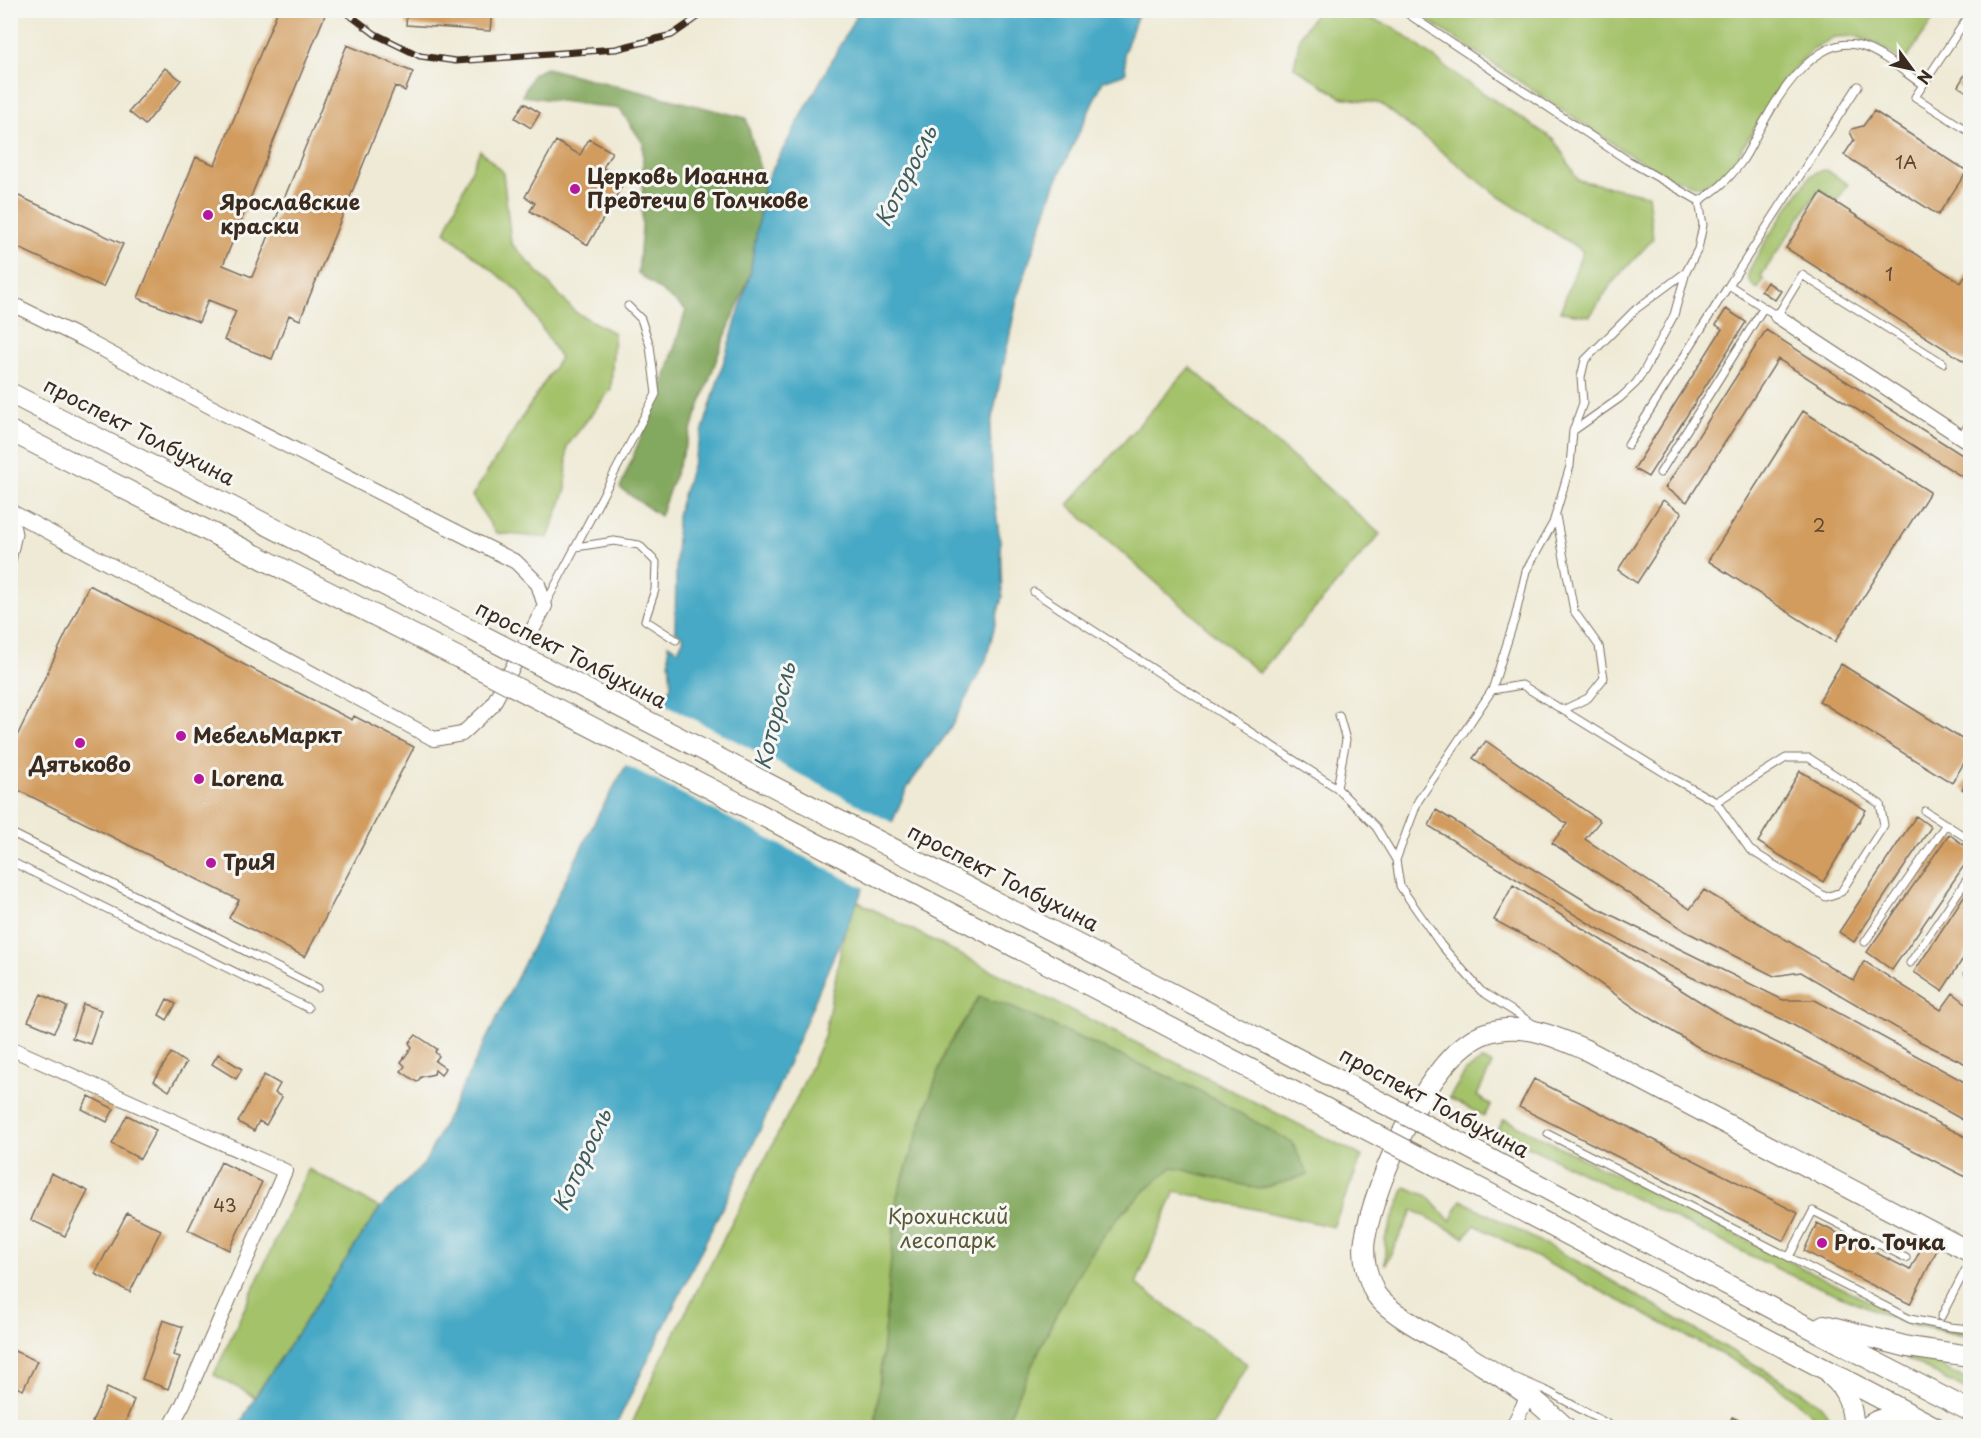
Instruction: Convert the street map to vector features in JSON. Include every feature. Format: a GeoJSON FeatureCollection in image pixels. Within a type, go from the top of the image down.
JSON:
{"type":"FeatureCollection","features":[{"type":"Feature","properties":{"kind":"main road","name":"проспект Толбухина"},"geometry":{"type":"LineString","coordinates":[[10,393],[474,631],[1971,1410]]}},
{"type":"Feature","properties":{"kind":"main road"},"geometry":{"type":"LineString","coordinates":[[10,431],[459,658],[1815,1362],[1934,1426]]}},
{"type":"Feature","properties":{"kind":"main road"},"geometry":{"type":"LineString","coordinates":[[1566,1428],[1528,1396],[1468,1356],[1398,1314],[1376,1295],[1366,1272],[1365,1240],[1387,1167],[1413,1114],[1439,1073],[1460,1049],[1484,1034],[1507,1028],[1528,1029],[1550,1034],[1586,1050],[1971,1252]]}},
{"type":"Feature","properties":{"kind":"main road"},"geometry":{"type":"LineString","coordinates":[[1779,1311],[1908,1347],[1971,1356]]}},
{"type":"Feature","properties":{"kind":"main road"},"geometry":{"type":"LineString","coordinates":[[1815,1362],[1838,1382],[1848,1397],[1854,1428]]}},
{"type":"Feature","properties":{"kind":"main road"},"geometry":{"type":"LineString","coordinates":[[1866,1428],[1876,1420],[1888,1416],[1934,1426]]}},
{"type":"Feature","properties":{"kind":"street"},"geometry":{"type":"LineString","coordinates":[[10,303],[85,339],[213,408],[516,562],[538,584],[545,606],[492,706],[462,734],[434,738],[12,512]]}},
{"type":"Feature","properties":{"kind":"street"},"geometry":{"type":"LineString","coordinates":[[1777,316],[1966,440]]}},
{"type":"Feature","properties":{"kind":"street"},"geometry":{"type":"LineString","coordinates":[[10,1048],[285,1171],[183,1404],[170,1428]]}},
{"type":"Feature","properties":{"kind":"street"},"geometry":{"type":"LineString","coordinates":[[1512,1428],[1528,1396]]}},
{"type":"Feature","properties":{"kind":"lane"},"geometry":{"type":"LineString","coordinates":[[1402,10],[1618,154],[1699,201]]}},
{"type":"Feature","properties":{"kind":"lane"},"geometry":{"type":"LineString","coordinates":[[1971,14],[1915,97],[1971,132]]}},
{"type":"Feature","properties":{"kind":"lane"},"geometry":{"type":"LineString","coordinates":[[1699,201],[1723,185],[1742,162],[1775,102],[1800,71],[1829,47],[1841,44],[1863,47],[1923,85]]}},
{"type":"Feature","properties":{"kind":"lane"},"geometry":{"type":"LineString","coordinates":[[1628,445],[1858,86]]}},
{"type":"Feature","properties":{"kind":"lane"},"geometry":{"type":"LineString","coordinates":[[1573,431],[1620,399],[1640,377],[1674,315],[1686,272],[1698,249],[1703,225],[1699,201]]}},
{"type":"Feature","properties":{"kind":"lane"},"geometry":{"type":"LineString","coordinates":[[1396,860],[1418,801],[1492,690],[1515,618],[1526,571],[1553,523],[1570,466],[1573,431],[1582,403],[1581,377],[1585,360],[1636,309],[1686,272]]}},
{"type":"Feature","properties":{"kind":"lane"},"geometry":{"type":"LineString","coordinates":[[1729,285],[1777,316],[1802,275],[1943,363]]}},
{"type":"Feature","properties":{"kind":"lane"},"geometry":{"type":"LineString","coordinates":[[545,606],[656,394],[650,346],[641,319],[628,306]]}},
{"type":"Feature","properties":{"kind":"lane"},"geometry":{"type":"LineString","coordinates":[[1660,473],[1764,307]]}},
{"type":"Feature","properties":{"kind":"lane"},"geometry":{"type":"LineString","coordinates":[[1966,440],[1971,422]]}},
{"type":"Feature","properties":{"kind":"lane"},"geometry":{"type":"LineString","coordinates":[[10,570],[18,534],[12,512]]}},
{"type":"Feature","properties":{"kind":"lane"},"geometry":{"type":"LineString","coordinates":[[1556,514],[1574,611],[1599,646],[1604,678],[1588,698],[1563,710]]}},
{"type":"Feature","properties":{"kind":"lane"},"geometry":{"type":"LineString","coordinates":[[576,547],[614,541],[639,545],[656,562],[655,590],[645,620],[676,640]]}},
{"type":"Feature","properties":{"kind":"lane"},"geometry":{"type":"LineString","coordinates":[[1034,592],[1337,788],[1376,827],[1396,860],[1400,886],[1442,945],[1481,991],[1550,1034]]}},
{"type":"Feature","properties":{"kind":"lane"},"geometry":{"type":"LineString","coordinates":[[1492,690],[1522,685],[1676,780],[1716,802],[1750,850],[1826,897],[1841,892],[1884,825],[1880,804],[1809,758],[1786,758],[1716,802]]}},
{"type":"Feature","properties":{"kind":"lane"},"geometry":{"type":"LineString","coordinates":[[1337,788],[1346,740],[1339,716]]}},
{"type":"Feature","properties":{"kind":"lane"},"geometry":{"type":"LineString","coordinates":[[1925,811],[1971,840]]}},
{"type":"Feature","properties":{"kind":"lane"},"geometry":{"type":"LineString","coordinates":[[1865,942],[1946,824]]}},
{"type":"Feature","properties":{"kind":"lane"},"geometry":{"type":"LineString","coordinates":[[10,832],[318,988]]}},
{"type":"Feature","properties":{"kind":"lane"},"geometry":{"type":"LineString","coordinates":[[10,861],[308,1008]]}},
{"type":"Feature","properties":{"kind":"lane"},"geometry":{"type":"LineString","coordinates":[[1910,963],[1971,875]]}},
{"type":"Feature","properties":{"kind":"lane"},"geometry":{"type":"LineString","coordinates":[[1971,969],[1968,973],[1971,974]]}},
{"type":"Feature","properties":{"kind":"lane"},"geometry":{"type":"LineString","coordinates":[[1548,1134],[1910,1319],[1971,1329]]}},
{"type":"Feature","properties":{"kind":"lane"},"geometry":{"type":"LineString","coordinates":[[1790,1257],[1813,1211],[1906,1258]]}},
{"type":"Feature","properties":{"kind":"lane"},"geometry":{"type":"LineString","coordinates":[[1941,1317],[1971,1261]]}},
{"type":"Feature","properties":{"kind":"lane"},"geometry":{"type":"LineString","coordinates":[[1468,1356],[1549,1392],[1615,1428]]}},
{"type":"Feature","properties":{"kind":"green space"},"geometry":{"type":"Polygon","coordinates":[[[1317,11],[1351,11],[1395,28],[1463,80],[1555,140],[1578,180],[1648,195],[1653,239],[1612,283],[1590,316],[1560,312],[1583,251],[1498,196],[1381,104],[1341,97],[1294,67],[1300,36],[1317,11]]]}},
{"type":"Feature","properties":{"kind":"green space"},"geometry":{"type":"Polygon","coordinates":[[[1414,11],[1939,11],[1907,58],[1901,61],[1877,44],[1855,36],[1834,37],[1813,49],[1782,82],[1728,172],[1700,187],[1670,177],[1633,157],[1414,11]]]}},
{"type":"Feature","properties":{"kind":"green space"},"geometry":{"type":"Polygon","coordinates":[[[546,68],[746,118],[764,184],[750,275],[721,347],[660,516],[620,488],[665,378],[686,310],[638,273],[642,228],[643,143],[620,109],[522,96],[533,74],[546,68]]]}},
{"type":"Feature","properties":{"kind":"green space"},"geometry":{"type":"Polygon","coordinates":[[[480,150],[503,173],[511,243],[575,312],[614,333],[611,389],[567,446],[566,489],[548,538],[496,533],[472,496],[560,358],[519,292],[445,232],[480,150]]]}},
{"type":"Feature","properties":{"kind":"green space"},"geometry":{"type":"Polygon","coordinates":[[[1826,170],[1848,184],[1837,201],[1821,190],[1818,191],[1761,276],[1764,280],[1758,289],[1756,288],[1750,282],[1748,275],[1757,255],[1810,176],[1826,170]]]}},
{"type":"Feature","properties":{"kind":"green space"},"geometry":{"type":"Polygon","coordinates":[[[1190,367],[1380,534],[1259,673],[1068,505],[1190,367]]]}},
{"type":"Feature","properties":{"kind":"green space","name":"Крохинский лесопарк"},"geometry":{"type":"Polygon","coordinates":[[[851,898],[1362,1156],[1333,1227],[1175,1191],[1136,1284],[1247,1364],[1212,1427],[630,1428],[661,1360],[798,1095],[824,1037],[851,898]]]}},
{"type":"Feature","properties":{"kind":"green space"},"geometry":{"type":"Polygon","coordinates":[[[979,997],[1006,1005],[1196,1089],[1292,1142],[1308,1175],[1259,1189],[1172,1167],[1115,1221],[1098,1243],[1067,1294],[1004,1427],[875,1427],[897,1196],[945,1051],[979,997]]]}},
{"type":"Feature","properties":{"kind":"green space"},"geometry":{"type":"Polygon","coordinates":[[[1482,1060],[1492,1064],[1477,1096],[1491,1105],[1484,1116],[1449,1098],[1466,1071],[1482,1060]]]}},
{"type":"Feature","properties":{"kind":"green space"},"geometry":{"type":"Polygon","coordinates":[[[1504,1119],[1909,1321],[1950,1330],[1970,1331],[1970,1337],[1902,1322],[1786,1273],[1497,1131],[1504,1119]]]}},
{"type":"Feature","properties":{"kind":"green space"},"geometry":{"type":"Polygon","coordinates":[[[308,1169],[380,1208],[255,1397],[214,1375],[308,1169]]]}},
{"type":"Feature","properties":{"kind":"green space"},"geometry":{"type":"Polygon","coordinates":[[[1405,1187],[1428,1196],[1450,1221],[1461,1200],[1588,1267],[1802,1392],[1823,1407],[1830,1420],[1824,1427],[1772,1381],[1475,1225],[1464,1237],[1413,1210],[1385,1265],[1385,1239],[1405,1187]]]}},
{"type":"Feature","properties":{"kind":"green space"},"geometry":{"type":"Polygon","coordinates":[[[1896,1353],[1936,1363],[1970,1382],[1970,1392],[1896,1353]]]}},
{"type":"Feature","properties":{"kind":"water","name":"Которосль"},"geometry":{"type":"Polygon","coordinates":[[[859,11],[1139,11],[1124,53],[1126,73],[1103,81],[1055,184],[1018,295],[990,429],[993,490],[1000,541],[1002,597],[986,660],[949,731],[908,786],[761,1128],[615,1427],[238,1428],[255,1397],[380,1208],[424,1164],[597,817],[671,686],[668,644],[678,650],[684,638],[675,631],[677,515],[750,275],[764,184],[859,11]]]}},
{"type":"Feature","properties":{"kind":"pier"},"geometry":{"type":"Polygon","coordinates":[[[659,701],[895,824],[866,889],[624,764],[659,701]]]}},
{"type":"Feature","properties":{"kind":"building","name":"Ярославские краски"},"geometry":{"type":"Polygon","coordinates":[[[278,10],[314,10],[325,15],[223,265],[252,277],[347,45],[413,72],[405,91],[395,86],[300,320],[289,315],[272,359],[224,340],[236,311],[208,300],[199,322],[138,298],[196,157],[215,165],[278,10]]]}},
{"type":"Feature","properties":{"kind":"building"},"geometry":{"type":"Polygon","coordinates":[[[407,10],[492,10],[490,31],[406,25],[407,10]]]}},
{"type":"Feature","properties":{"kind":"building"},"geometry":{"type":"Polygon","coordinates":[[[1970,66],[1970,94],[1958,86],[1970,66]]]}},
{"type":"Feature","properties":{"kind":"building"},"geometry":{"type":"Polygon","coordinates":[[[165,68],[181,80],[145,125],[129,112],[165,68]]]}},
{"type":"Feature","properties":{"kind":"building"},"geometry":{"type":"Polygon","coordinates":[[[524,103],[540,113],[531,128],[515,118],[524,103]]]}},
{"type":"Feature","properties":{"kind":"building"},"geometry":{"type":"Polygon","coordinates":[[[1874,111],[1967,171],[1938,215],[1844,155],[1854,140],[1850,132],[1852,129],[1863,126],[1874,111]]]}},
{"type":"Feature","properties":{"kind":"building","name":"Церковь Иоанна Предтечи в Толчкове"},"geometry":{"type":"Polygon","coordinates":[[[589,139],[612,152],[603,168],[625,181],[588,245],[530,211],[535,203],[525,197],[556,141],[580,155],[589,139]]]}},
{"type":"Feature","properties":{"kind":"building"},"geometry":{"type":"Polygon","coordinates":[[[10,192],[123,244],[103,287],[10,244],[10,192]]]}},
{"type":"Feature","properties":{"kind":"building"},"geometry":{"type":"Polygon","coordinates":[[[1821,193],[1961,283],[1970,268],[1970,365],[1786,248],[1821,193]]]}},
{"type":"Feature","properties":{"kind":"building"},"geometry":{"type":"Polygon","coordinates":[[[1767,282],[1781,291],[1775,300],[1761,291],[1767,282]]]}},
{"type":"Feature","properties":{"kind":"building"},"geometry":{"type":"Polygon","coordinates":[[[1726,309],[1746,322],[1648,477],[1634,469],[1722,329],[1716,325],[1726,309]]]}},
{"type":"Feature","properties":{"kind":"building"},"geometry":{"type":"Polygon","coordinates":[[[1766,330],[1970,460],[1970,482],[1778,359],[1687,502],[1665,488],[1766,330]]]}},
{"type":"Feature","properties":{"kind":"building"},"geometry":{"type":"Polygon","coordinates":[[[1803,411],[1930,492],[1835,642],[1708,561],[1803,411]]]}},
{"type":"Feature","properties":{"kind":"building"},"geometry":{"type":"Polygon","coordinates":[[[1663,500],[1682,513],[1637,583],[1618,570],[1663,500]]]}},
{"type":"Feature","properties":{"kind":"building","name":"МебельМаркт"},"geometry":{"type":"Polygon","coordinates":[[[89,585],[352,720],[354,716],[414,747],[305,957],[229,918],[239,900],[10,786],[10,751],[89,585]]]}},
{"type":"Feature","properties":{"kind":"building"},"geometry":{"type":"Polygon","coordinates":[[[1841,664],[1970,744],[1970,753],[1952,783],[1819,701],[1841,664]]]}},
{"type":"Feature","properties":{"kind":"building"},"geometry":{"type":"Polygon","coordinates":[[[1486,741],[1600,821],[1585,839],[1690,909],[1704,890],[1854,981],[1864,961],[1941,1010],[1953,993],[1970,1006],[1970,1066],[1919,1041],[1801,972],[1774,976],[1685,931],[1552,843],[1567,824],[1473,758],[1486,741]]]}},
{"type":"Feature","properties":{"kind":"building"},"geometry":{"type":"Polygon","coordinates":[[[1800,771],[1866,810],[1823,882],[1758,842],[1800,771]]]}},
{"type":"Feature","properties":{"kind":"building"},"geometry":{"type":"Polygon","coordinates":[[[1970,775],[1970,794],[1962,789],[1970,775]]]}},
{"type":"Feature","properties":{"kind":"building"},"geometry":{"type":"Polygon","coordinates":[[[1436,810],[1597,908],[1783,1000],[1815,1000],[1970,1085],[1970,1124],[1786,1021],[1691,977],[1595,927],[1429,826],[1436,810]]]}},
{"type":"Feature","properties":{"kind":"building"},"geometry":{"type":"Polygon","coordinates":[[[1916,816],[1931,827],[1854,942],[1839,932],[1916,816]]]}},
{"type":"Feature","properties":{"kind":"building"},"geometry":{"type":"Polygon","coordinates":[[[1949,834],[1970,850],[1970,857],[1892,970],[1867,952],[1949,834]]]}},
{"type":"Feature","properties":{"kind":"building"},"geometry":{"type":"Polygon","coordinates":[[[1513,885],[1723,1016],[1970,1139],[1970,1179],[1802,1094],[1706,1052],[1639,1011],[1558,954],[1494,920],[1513,885]]]}},
{"type":"Feature","properties":{"kind":"building"},"geometry":{"type":"Polygon","coordinates":[[[1970,887],[1970,948],[1942,991],[1914,972],[1970,887]]]}},
{"type":"Feature","properties":{"kind":"building"},"geometry":{"type":"Polygon","coordinates":[[[41,994],[67,1007],[54,1032],[28,1021],[41,994]]]}},
{"type":"Feature","properties":{"kind":"building"},"geometry":{"type":"Polygon","coordinates":[[[167,999],[176,1004],[167,1020],[159,1015],[167,999]]]}},
{"type":"Feature","properties":{"kind":"building"},"geometry":{"type":"Polygon","coordinates":[[[83,1004],[101,1010],[90,1044],[72,1038],[83,1004]]]}},
{"type":"Feature","properties":{"kind":"building"},"geometry":{"type":"Polygon","coordinates":[[[416,1035],[437,1049],[435,1052],[439,1056],[435,1061],[445,1068],[441,1075],[435,1070],[434,1074],[421,1077],[417,1082],[401,1071],[405,1066],[401,1062],[412,1047],[409,1043],[416,1035]]]}},
{"type":"Feature","properties":{"kind":"building"},"geometry":{"type":"Polygon","coordinates":[[[171,1053],[186,1063],[169,1091],[154,1081],[171,1053]]]}},
{"type":"Feature","properties":{"kind":"building"},"geometry":{"type":"Polygon","coordinates":[[[218,1054],[242,1069],[236,1079],[212,1064],[218,1054]]]}},
{"type":"Feature","properties":{"kind":"building"},"geometry":{"type":"Polygon","coordinates":[[[264,1075],[280,1084],[275,1093],[282,1097],[266,1125],[259,1121],[254,1131],[238,1122],[264,1075]]]}},
{"type":"Feature","properties":{"kind":"building"},"geometry":{"type":"Polygon","coordinates":[[[1534,1079],[1798,1213],[1784,1241],[1519,1107],[1534,1079]]]}},
{"type":"Feature","properties":{"kind":"building"},"geometry":{"type":"Polygon","coordinates":[[[89,1096],[114,1109],[107,1122],[82,1109],[89,1096]]]}},
{"type":"Feature","properties":{"kind":"building"},"geometry":{"type":"Polygon","coordinates":[[[127,1115],[156,1130],[140,1159],[112,1144],[127,1115]]]}},
{"type":"Feature","properties":{"kind":"building"},"geometry":{"type":"Polygon","coordinates":[[[221,1162],[262,1182],[229,1250],[188,1230],[221,1162]]]}},
{"type":"Feature","properties":{"kind":"building"},"geometry":{"type":"Polygon","coordinates":[[[51,1173],[88,1191],[65,1236],[31,1220],[51,1173]]]}},
{"type":"Feature","properties":{"kind":"building"},"geometry":{"type":"Polygon","coordinates":[[[127,1213],[161,1230],[130,1292],[95,1274],[127,1213]]]}},
{"type":"Feature","properties":{"kind":"building"},"geometry":{"type":"Polygon","coordinates":[[[1817,1223],[1910,1270],[1925,1241],[1938,1248],[1910,1304],[1804,1251],[1817,1223]]]}},
{"type":"Feature","properties":{"kind":"building"},"geometry":{"type":"Polygon","coordinates":[[[163,1320],[183,1327],[173,1355],[180,1357],[168,1389],[142,1379],[163,1320]]]}},
{"type":"Feature","properties":{"kind":"building"},"geometry":{"type":"Polygon","coordinates":[[[10,1349],[37,1361],[23,1390],[14,1386],[10,1394],[10,1349]]]}},
{"type":"Feature","properties":{"kind":"building"},"geometry":{"type":"Polygon","coordinates":[[[107,1388],[134,1400],[123,1428],[104,1428],[92,1422],[107,1388]]]}},
{"type":"Feature","properties":{"kind":"building"},"geometry":{"type":"Polygon","coordinates":[[[1732,1417],[1754,1428],[1727,1428],[1732,1417]]]}},
{"type":"Feature","properties":{"kind":"railway"},"geometry":{"type":"LineString","coordinates":[[343,10],[375,34],[420,56],[456,61],[616,49],[672,35],[708,10]]}},
{"type":"Feature","properties":{"kind":"place","name":"Церковь Иоанна Предтечи в Толчкове"},"geometry":{"type":"Point","coordinates":[575,189]}},
{"type":"Feature","properties":{"kind":"place","name":"Ярославские краски"},"geometry":{"type":"Point","coordinates":[208,215]}},
{"type":"Feature","properties":{"kind":"place","name":"МебельМаркт"},"geometry":{"type":"Point","coordinates":[181,736]}},
{"type":"Feature","properties":{"kind":"place","name":"Дятьково"},"geometry":{"type":"Point","coordinates":[80,743]}},
{"type":"Feature","properties":{"kind":"place","name":"Lorena"},"geometry":{"type":"Point","coordinates":[199,779]}},
{"type":"Feature","properties":{"kind":"place","name":"ТриЯ"},"geometry":{"type":"Point","coordinates":[211,863]}},
{"type":"Feature","properties":{"kind":"place","name":"Pro. Точка"},"geometry":{"type":"Point","coordinates":[1822,1243]}}]}
